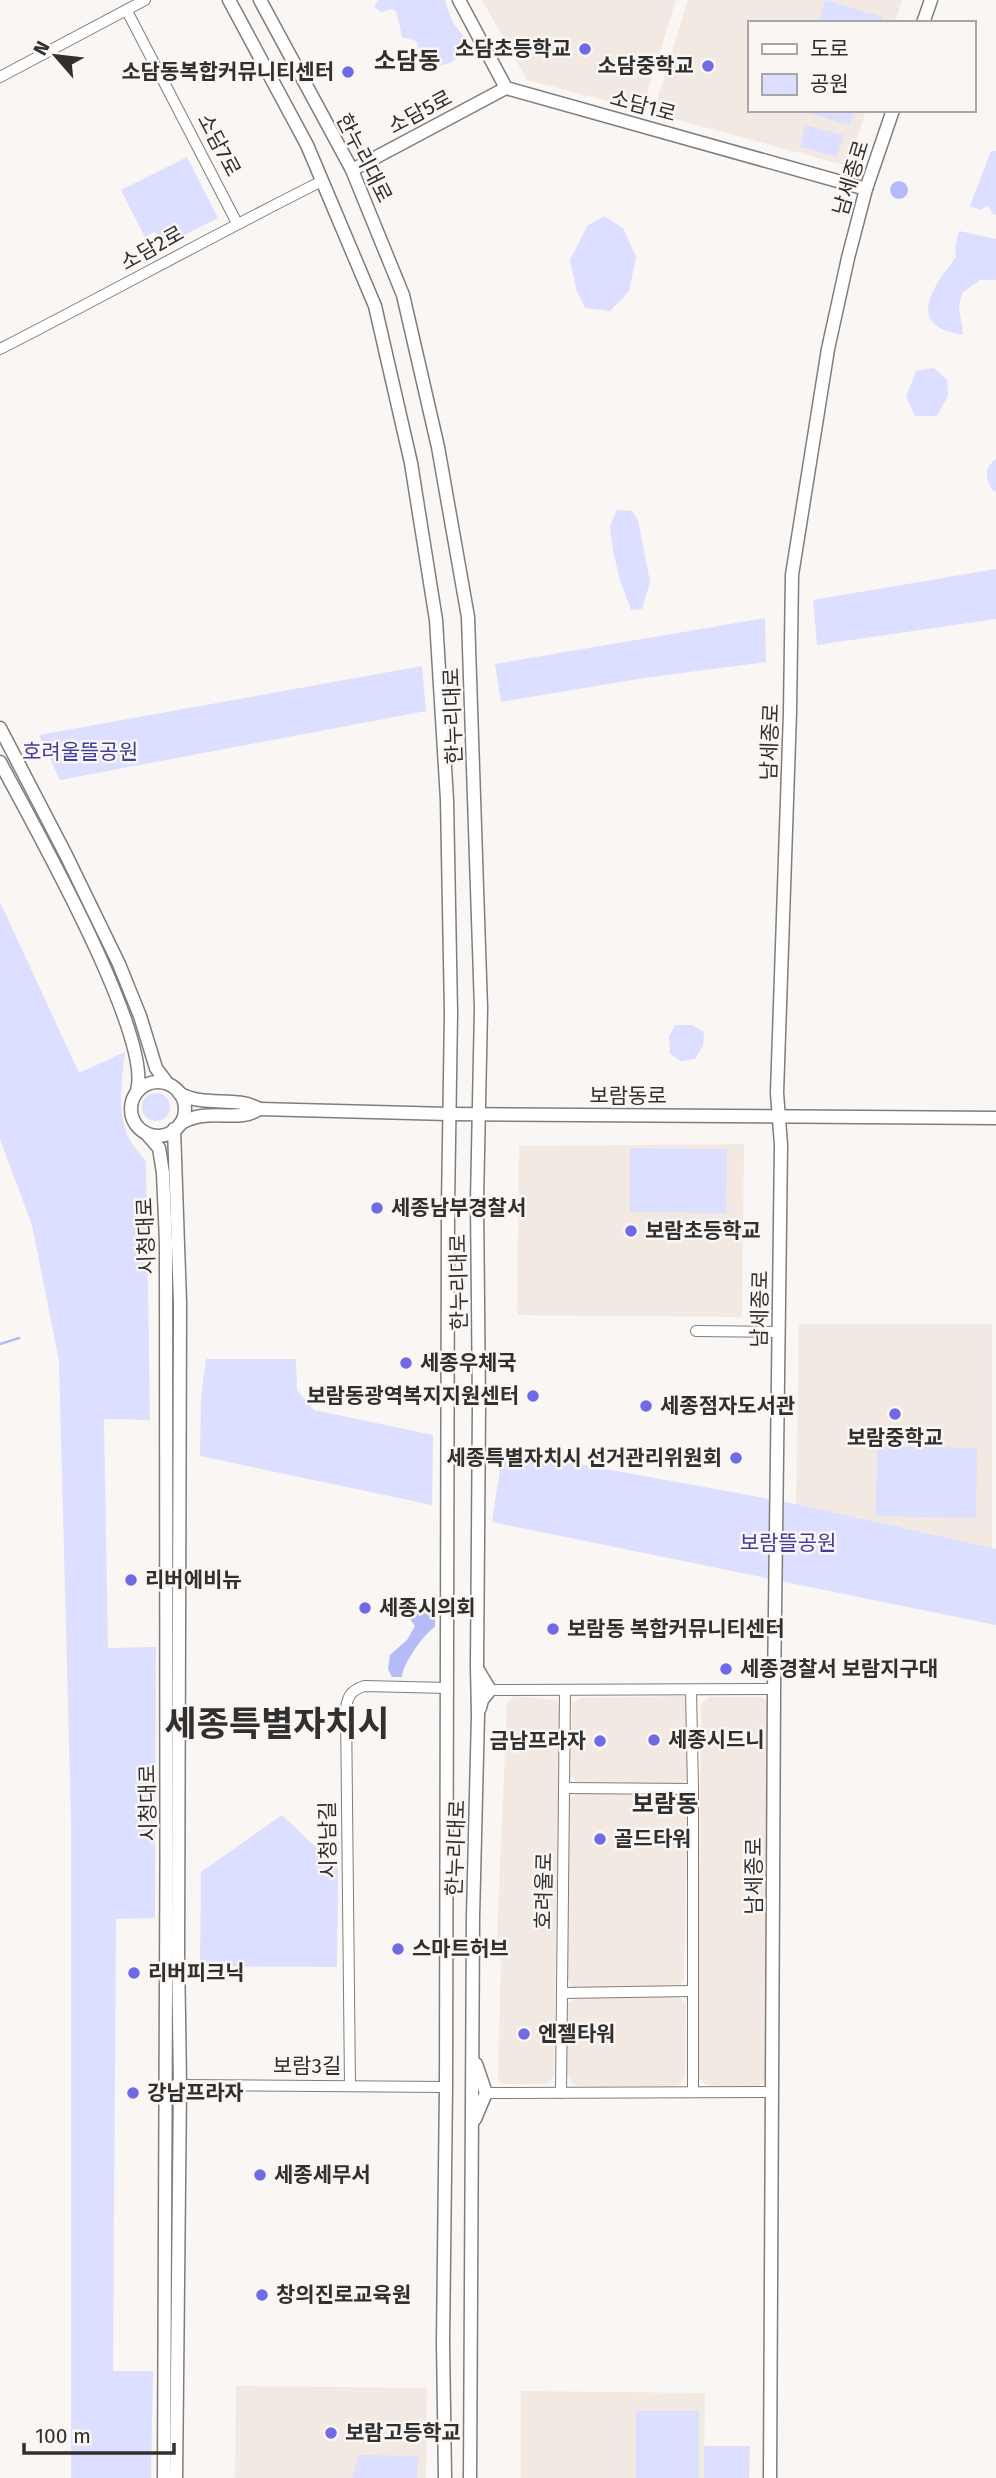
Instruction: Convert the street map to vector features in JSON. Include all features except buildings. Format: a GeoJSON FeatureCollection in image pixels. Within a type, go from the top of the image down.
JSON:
{"type":"FeatureCollection","features":[{"type":"Feature","properties":{"kind":"street"},"geometry":{"type":"LineString","coordinates":[[0,77],[145,0]]}},
{"type":"Feature","properties":{"kind":"street","name":"한누리대로"},"geometry":{"type":"LineString","coordinates":[[229,0],[307,145],[375,306],[411,463],[436,620],[447,814],[451,1013],[443,2342],[445,2478]]}},
{"type":"Feature","properties":{"kind":"street","name":"한누리대로"},"geometry":{"type":"LineString","coordinates":[[260,0],[352,170],[403,295],[438,447],[468,617],[481,1008],[477,1201],[480,1406],[478,1715],[473,1916],[470,2478]]}},
{"type":"Feature","properties":{"kind":"street"},"geometry":{"type":"LineString","coordinates":[[459,0],[506,88]]}},
{"type":"Feature","properties":{"kind":"street"},"geometry":{"type":"LineString","coordinates":[[924,21],[932,0]]}},
{"type":"Feature","properties":{"kind":"street","name":"소담7로"},"geometry":{"type":"LineString","coordinates":[[127,11],[237,223]]}},
{"type":"Feature","properties":{"kind":"street","name":"소담5로"},"geometry":{"type":"LineString","coordinates":[[352,170],[506,88]]}},
{"type":"Feature","properties":{"kind":"street","name":"소담1로"},"geometry":{"type":"LineString","coordinates":[[506,88],[866,188]]}},
{"type":"Feature","properties":{"kind":"street","name":"남세종로"},"geometry":{"type":"LineString","coordinates":[[770,2478],[774,1689],[779,1332],[780,1117],[777,1093],[792,575],[828,349],[866,188],[892,112]]}},
{"type":"Feature","properties":{"kind":"street","name":"소담2로"},"geometry":{"type":"LineString","coordinates":[[0,349],[147,274],[237,223],[323,181]]}},
{"type":"Feature","properties":{"kind":"street"},"geometry":{"type":"LineString","coordinates":[[0,728],[119,964],[140,1016],[156,1068],[167,1083],[189,1099],[251,1104],[259,1110],[251,1115],[209,1114],[190,1117],[161,1135],[146,1133],[139,1128],[131,1114],[140,1073],[128,1028],[106,971],[0,762]]}},
{"type":"Feature","properties":{"kind":"street"},"geometry":{"type":"LineString","coordinates":[[137,1091],[151,1083],[167,1083]]}},
{"type":"Feature","properties":{"kind":"street"},"geometry":{"type":"LineString","coordinates":[[177,1127],[184,1108],[179,1093]]}},
{"type":"Feature","properties":{"kind":"street","name":"보람동로"},"geometry":{"type":"LineString","coordinates":[[259,1110],[996,1118]]}},
{"type":"Feature","properties":{"kind":"street","name":"시청대로"},"geometry":{"type":"LineString","coordinates":[[164,2478],[178,1952],[180,1303],[177,1127]]}},
{"type":"Feature","properties":{"kind":"street","name":"시청대로"},"geometry":{"type":"LineString","coordinates":[[146,1133],[159,1148],[163,1173],[166,1242],[176,2478]]}},
{"type":"Feature","properties":{"kind":"street"},"geometry":{"type":"LineString","coordinates":[[696,1331],[779,1332]]}},
{"type":"Feature","properties":{"kind":"street"},"geometry":{"type":"LineString","coordinates":[[477,1666],[490,1690]]}},
{"type":"Feature","properties":{"kind":"street","name":"시청남길"},"geometry":{"type":"LineString","coordinates":[[351,2086],[348,1698],[352,1690],[364,1686],[448,1688]]}},
{"type":"Feature","properties":{"kind":"street"},"geometry":{"type":"LineString","coordinates":[[490,1690],[774,1689]]}},
{"type":"Feature","properties":{"kind":"street"},"geometry":{"type":"LineString","coordinates":[[478,1715],[482,1700],[490,1690]]}},
{"type":"Feature","properties":{"kind":"street","name":"호려울로"},"geometry":{"type":"LineString","coordinates":[[561,2093],[565,1690]]}},
{"type":"Feature","properties":{"kind":"street"},"geometry":{"type":"LineString","coordinates":[[691,1690],[693,2092]]}},
{"type":"Feature","properties":{"kind":"street"},"geometry":{"type":"LineString","coordinates":[[564,1788],[693,1789]]}},
{"type":"Feature","properties":{"kind":"street"},"geometry":{"type":"LineString","coordinates":[[562,1993],[692,1991]]}},
{"type":"Feature","properties":{"kind":"street"},"geometry":{"type":"LineString","coordinates":[[472,2051],[486,2093],[472,2130]]}},
{"type":"Feature","properties":{"kind":"street","name":"보람3길"},"geometry":{"type":"LineString","coordinates":[[174,2085],[446,2087]]}},
{"type":"Feature","properties":{"kind":"street"},"geometry":{"type":"LineString","coordinates":[[486,2093],[773,2092]]}},
{"type":"Feature","properties":{"kind":"shaded area","name":"소담초등학교"},"geometry":{"type":"Polygon","coordinates":[[[482,0],[676,0],[642,110],[527,80],[482,0]]]}},
{"type":"Feature","properties":{"kind":"shaded area","name":"소담중학교"},"geometry":{"type":"Polygon","coordinates":[[[688,0],[902,0],[896,21],[748,21],[748,112],[865,112],[848,166],[653,113],[688,0]]]}},
{"type":"Feature","properties":{"kind":"shaded area","name":"보람초등학교"},"geometry":{"type":"Polygon","coordinates":[[[744,1144],[742,1317],[517,1315],[519,1146],[744,1144]]]}},
{"type":"Feature","properties":{"kind":"shaded area","name":"보람중학교"},"geometry":{"type":"Polygon","coordinates":[[[799,1324],[992,1324],[992,1549],[796,1504],[799,1324]]]}},
{"type":"Feature","properties":{"kind":"shaded area"},"geometry":{"type":"Polygon","coordinates":[[[514,1696],[555,1700],[560,1705],[554,2075],[550,2082],[544,2084],[503,2084],[498,2080],[501,1962],[497,1939],[507,1703],[514,1696]]]}},
{"type":"Feature","properties":{"kind":"shaded area"},"geometry":{"type":"Polygon","coordinates":[[[683,1696],[690,1703],[690,1775],[687,1780],[679,1785],[577,1784],[571,1775],[572,1703],[581,1698],[683,1696]]]}},
{"type":"Feature","properties":{"kind":"shaded area"},"geometry":{"type":"Polygon","coordinates":[[[710,1697],[762,1697],[770,1705],[767,2076],[762,2084],[757,2086],[712,2086],[704,2084],[697,2075],[701,1704],[710,1697]]]}},
{"type":"Feature","properties":{"kind":"shaded area"},"geometry":{"type":"Polygon","coordinates":[[[578,1793],[683,1793],[688,1798],[684,1978],[680,1986],[580,1989],[572,1987],[566,1978],[569,1798],[578,1793]]]}},
{"type":"Feature","properties":{"kind":"shaded area"},"geometry":{"type":"Polygon","coordinates":[[[679,1996],[686,2004],[685,2076],[681,2083],[675,2086],[573,2084],[567,2075],[567,2004],[576,1998],[679,1996]]]}},
{"type":"Feature","properties":{"kind":"shaded area","name":"보람고등학교"},"geometry":{"type":"Polygon","coordinates":[[[236,2386],[427,2388],[426,2478],[235,2478],[236,2386]]]}},
{"type":"Feature","properties":{"kind":"shaded area"},"geometry":{"type":"Polygon","coordinates":[[[521,2391],[705,2393],[704,2478],[521,2478],[521,2391]]]}},
{"type":"Feature","properties":{"kind":"green space"},"geometry":{"type":"Polygon","coordinates":[[[378,0],[445,0],[452,21],[471,47],[470,51],[448,64],[425,67],[416,41],[402,37],[397,13],[393,9],[381,12],[374,7],[378,0]]]}},
{"type":"Feature","properties":{"kind":"green space"},"geometry":{"type":"Polygon","coordinates":[[[825,0],[882,17],[881,21],[820,21],[825,0]]]}},
{"type":"Feature","properties":{"kind":"green space"},"geometry":{"type":"Polygon","coordinates":[[[805,112],[853,112],[850,125],[805,112]]]}},
{"type":"Feature","properties":{"kind":"green space"},"geometry":{"type":"Polygon","coordinates":[[[805,125],[843,135],[837,157],[800,147],[805,125]]]}},
{"type":"Feature","properties":{"kind":"green space"},"geometry":{"type":"Polygon","coordinates":[[[991,151],[996,151],[996,215],[988,205],[981,210],[970,206],[991,151]]]}},
{"type":"Feature","properties":{"kind":"green space"},"geometry":{"type":"Polygon","coordinates":[[[187,157],[218,218],[163,246],[156,231],[145,237],[121,190],[187,157]]]}},
{"type":"Feature","properties":{"kind":"green space"},"geometry":{"type":"Polygon","coordinates":[[[604,216],[623,228],[636,257],[629,291],[610,311],[585,308],[576,289],[570,260],[587,226],[604,216]]]}},
{"type":"Feature","properties":{"kind":"green space"},"geometry":{"type":"Polygon","coordinates":[[[959,231],[996,239],[996,280],[980,280],[962,293],[959,306],[963,335],[945,330],[934,323],[929,314],[933,292],[956,257],[959,231]]]}},
{"type":"Feature","properties":{"kind":"green space"},"geometry":{"type":"Polygon","coordinates":[[[934,368],[947,380],[948,396],[937,416],[915,416],[906,397],[916,371],[934,368]]]}},
{"type":"Feature","properties":{"kind":"green space"},"geometry":{"type":"Polygon","coordinates":[[[996,459],[996,492],[992,490],[987,473],[989,466],[996,459]]]}},
{"type":"Feature","properties":{"kind":"green space"},"geometry":{"type":"Polygon","coordinates":[[[617,510],[632,511],[638,520],[650,582],[642,609],[631,610],[620,580],[610,526],[617,510]]]}},
{"type":"Feature","properties":{"kind":"green space"},"geometry":{"type":"Polygon","coordinates":[[[996,569],[996,619],[817,645],[813,600],[996,569]]]}},
{"type":"Feature","properties":{"kind":"green space"},"geometry":{"type":"Polygon","coordinates":[[[765,618],[766,662],[644,678],[501,702],[495,664],[765,618]]]}},
{"type":"Feature","properties":{"kind":"green space","name":"호려울뜰공원"},"geometry":{"type":"Polygon","coordinates":[[[422,666],[426,711],[60,780],[39,735],[422,666]]]}},
{"type":"Feature","properties":{"kind":"green space"},"geometry":{"type":"Polygon","coordinates":[[[0,902],[79,1073],[125,1052],[122,1114],[130,1141],[146,1161],[150,1420],[104,1419],[108,1648],[156,1647],[155,1918],[116,1919],[113,2371],[153,2371],[151,2478],[71,2478],[71,1818],[59,1361],[32,1225],[0,1139],[0,902]]]}},
{"type":"Feature","properties":{"kind":"green space"},"geometry":{"type":"Polygon","coordinates":[[[675,1025],[692,1025],[704,1032],[703,1046],[695,1059],[680,1061],[670,1053],[669,1037],[675,1025]]]}},
{"type":"Feature","properties":{"kind":"green space"},"geometry":{"type":"Polygon","coordinates":[[[156,1093],[166,1097],[170,1107],[166,1117],[156,1121],[146,1117],[142,1107],[146,1097],[156,1093]]]}},
{"type":"Feature","properties":{"kind":"green space"},"geometry":{"type":"Polygon","coordinates":[[[630,1148],[727,1149],[726,1213],[630,1212],[630,1148]]]}},
{"type":"Feature","properties":{"kind":"green space"},"geometry":{"type":"Polygon","coordinates":[[[206,1359],[296,1359],[297,1390],[314,1410],[433,1435],[432,1505],[200,1456],[201,1398],[206,1359]]]}},
{"type":"Feature","properties":{"kind":"green space"},"geometry":{"type":"Polygon","coordinates":[[[877,1446],[977,1448],[976,1518],[876,1516],[877,1446]]]}},
{"type":"Feature","properties":{"kind":"green space","name":"보람뜰공원"},"geometry":{"type":"Polygon","coordinates":[[[503,1450],[796,1504],[996,1549],[996,1625],[492,1522],[503,1450]]]}},
{"type":"Feature","properties":{"kind":"green space"},"geometry":{"type":"Polygon","coordinates":[[[282,1815],[338,1869],[337,1967],[200,1966],[201,1872],[282,1815]]]}},
{"type":"Feature","properties":{"kind":"green space"},"geometry":{"type":"Polygon","coordinates":[[[636,2411],[699,2411],[699,2478],[636,2478],[636,2411]]]}},
{"type":"Feature","properties":{"kind":"green space"},"geometry":{"type":"Polygon","coordinates":[[[704,2446],[750,2446],[749,2478],[704,2478],[704,2446]]]}},
{"type":"Feature","properties":{"kind":"green space"},"geometry":{"type":"Polygon","coordinates":[[[359,2455],[418,2456],[417,2478],[352,2478],[359,2455]]]}},
{"type":"Feature","properties":{"kind":"water"},"geometry":{"type":"Polygon","coordinates":[[[899,181],[907,186],[908,190],[903,198],[899,199],[891,194],[890,190],[895,182],[899,181]]]}},
{"type":"Feature","properties":{"kind":"water"},"geometry":{"type":"Polygon","coordinates":[[[413,1609],[430,1611],[435,1617],[435,1627],[415,1649],[402,1677],[392,1677],[388,1669],[390,1655],[407,1640],[415,1626],[407,1615],[413,1609]]]}},
{"type":"Feature","properties":{"kind":"waterway"},"geometry":{"type":"LineString","coordinates":[[0,1344],[19,1338]]}},
{"type":"Feature","properties":{"kind":"place","name":"소담초등학교"},"geometry":{"type":"Point","coordinates":[585,49]}},
{"type":"Feature","properties":{"kind":"place","name":"소담중학교"},"geometry":{"type":"Point","coordinates":[708,66]}},
{"type":"Feature","properties":{"kind":"place","name":"소담동복합커뮤니티센터"},"geometry":{"type":"Point","coordinates":[348,72]}},
{"type":"Feature","properties":{"kind":"place","name":"세종남부경찰서"},"geometry":{"type":"Point","coordinates":[377,1208]}},
{"type":"Feature","properties":{"kind":"place","name":"보람초등학교"},"geometry":{"type":"Point","coordinates":[631,1231]}},
{"type":"Feature","properties":{"kind":"place","name":"세종우체국"},"geometry":{"type":"Point","coordinates":[406,1363]}},
{"type":"Feature","properties":{"kind":"place","name":"보람동광역복지지원센터"},"geometry":{"type":"Point","coordinates":[533,1396]}},
{"type":"Feature","properties":{"kind":"place","name":"세종점자도서관"},"geometry":{"type":"Point","coordinates":[646,1406]}},
{"type":"Feature","properties":{"kind":"place","name":"보람중학교"},"geometry":{"type":"Point","coordinates":[895,1414]}},
{"type":"Feature","properties":{"kind":"place","name":"세종특별자치시 선거관리위원회"},"geometry":{"type":"Point","coordinates":[736,1458]}},
{"type":"Feature","properties":{"kind":"place","name":"리버에비뉴"},"geometry":{"type":"Point","coordinates":[131,1580]}},
{"type":"Feature","properties":{"kind":"place","name":"세종시의회"},"geometry":{"type":"Point","coordinates":[365,1608]}},
{"type":"Feature","properties":{"kind":"place","name":"보람동 복합커뮤니티센터"},"geometry":{"type":"Point","coordinates":[553,1629]}},
{"type":"Feature","properties":{"kind":"place","name":"세종경찰서 보람지구대"},"geometry":{"type":"Point","coordinates":[726,1669]}},
{"type":"Feature","properties":{"kind":"place","name":"세종시드니"},"geometry":{"type":"Point","coordinates":[654,1740]}},
{"type":"Feature","properties":{"kind":"place","name":"금남프라자"},"geometry":{"type":"Point","coordinates":[600,1741]}},
{"type":"Feature","properties":{"kind":"place","name":"골드타워"},"geometry":{"type":"Point","coordinates":[600,1839]}},
{"type":"Feature","properties":{"kind":"place","name":"스마트허브"},"geometry":{"type":"Point","coordinates":[398,1949]}},
{"type":"Feature","properties":{"kind":"place","name":"리버피크닉"},"geometry":{"type":"Point","coordinates":[134,1973]}},
{"type":"Feature","properties":{"kind":"place","name":"엔젤타워"},"geometry":{"type":"Point","coordinates":[524,2034]}},
{"type":"Feature","properties":{"kind":"place","name":"강남프라자"},"geometry":{"type":"Point","coordinates":[133,2093]}},
{"type":"Feature","properties":{"kind":"place","name":"세종세무서"},"geometry":{"type":"Point","coordinates":[260,2175]}},
{"type":"Feature","properties":{"kind":"place","name":"창의진로교육원"},"geometry":{"type":"Point","coordinates":[262,2295]}},
{"type":"Feature","properties":{"kind":"place","name":"보람고등학교"},"geometry":{"type":"Point","coordinates":[331,2433]}},
{"type":"Feature","properties":{"kind":"district","name":"소담동"},"geometry":{"type":"Point","coordinates":[407,61]}},
{"type":"Feature","properties":{"kind":"district","name":"세종특별자치시"},"geometry":{"type":"Point","coordinates":[277,1724]}},
{"type":"Feature","properties":{"kind":"district","name":"보람동"},"geometry":{"type":"Point","coordinates":[665,1804]}}]}
